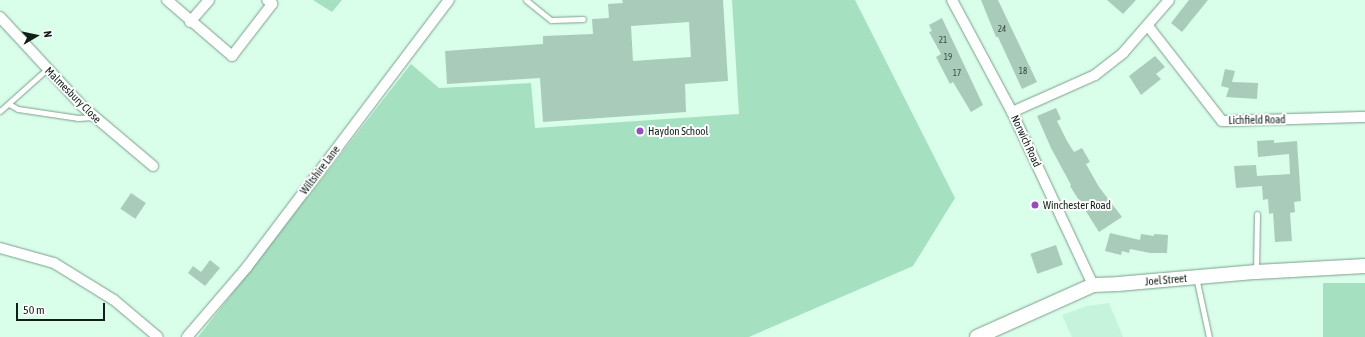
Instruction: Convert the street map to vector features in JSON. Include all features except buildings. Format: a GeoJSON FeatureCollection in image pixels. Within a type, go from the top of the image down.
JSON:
{"type":"FeatureCollection","features":[{"type":"Feature","properties":{"kind":"main road","name":"Joel Street"},"geometry":{"type":"LineString","coordinates":[[977,337],[1093,284],[1118,284],[1256,272],[1365,266]]}},
{"type":"Feature","properties":{"kind":"street"},"geometry":{"type":"LineString","coordinates":[[167,0],[190,22],[232,56],[272,4],[267,0]]}},
{"type":"Feature","properties":{"kind":"street"},"geometry":{"type":"LineString","coordinates":[[190,22],[209,0]]}},
{"type":"Feature","properties":{"kind":"street","name":"Wiltshire Lane"},"geometry":{"type":"LineString","coordinates":[[187,337],[247,267],[449,0]]}},
{"type":"Feature","properties":{"kind":"street","name":"Norwich Road"},"geometry":{"type":"LineString","coordinates":[[952,0],[1012,112],[1093,284]]}},
{"type":"Feature","properties":{"kind":"street"},"geometry":{"type":"LineString","coordinates":[[1012,112],[1095,75],[1123,53],[1169,0]]}},
{"type":"Feature","properties":{"kind":"street","name":"Malmesbury Close"},"geometry":{"type":"LineString","coordinates":[[0,17],[47,69],[94,117],[153,166]]}},
{"type":"Feature","properties":{"kind":"street","name":"Lichfield Road"},"geometry":{"type":"LineString","coordinates":[[1148,26],[1222,121],[1365,117]]}},
{"type":"Feature","properties":{"kind":"street"},"geometry":{"type":"LineString","coordinates":[[0,248],[54,263],[114,300],[158,337]]}},
{"type":"Feature","properties":{"kind":"lane"},"geometry":{"type":"LineString","coordinates":[[526,0],[551,20],[583,19]]}},
{"type":"Feature","properties":{"kind":"lane"},"geometry":{"type":"LineString","coordinates":[[0,111],[47,69]]}},
{"type":"Feature","properties":{"kind":"lane"},"geometry":{"type":"LineString","coordinates":[[9,104],[18,109],[78,118],[94,117]]}},
{"type":"Feature","properties":{"kind":"lane"},"geometry":{"type":"LineString","coordinates":[[1256,214],[1256,272]]}},
{"type":"Feature","properties":{"kind":"lane"},"geometry":{"type":"LineString","coordinates":[[1196,277],[1209,337]]}},
{"type":"Feature","properties":{"kind":"shaded area"},"geometry":{"type":"Polygon","coordinates":[[[313,0],[342,0],[332,12],[313,0]]]}},
{"type":"Feature","properties":{"kind":"shaded area","name":"Haydon School"},"geometry":{"type":"Polygon","coordinates":[[[732,0],[855,0],[955,198],[913,266],[749,337],[198,337],[411,64],[439,88],[531,83],[535,128],[739,114],[732,0]]]}},
{"type":"Feature","properties":{"kind":"shaded area"},"geometry":{"type":"Polygon","coordinates":[[[1323,283],[1365,283],[1365,337],[1323,337],[1323,283]]]}},
{"type":"Feature","properties":{"kind":"shaded area"},"geometry":{"type":"Polygon","coordinates":[[[1109,303],[1123,337],[1072,337],[1062,315],[1087,306],[1109,303]]]}},
{"type":"Feature","properties":{"kind":"place","name":"Haydon School"},"geometry":{"type":"Point","coordinates":[640,131]}},
{"type":"Feature","properties":{"kind":"place","name":"Winchester Road"},"geometry":{"type":"Point","coordinates":[1035,205]}}]}
